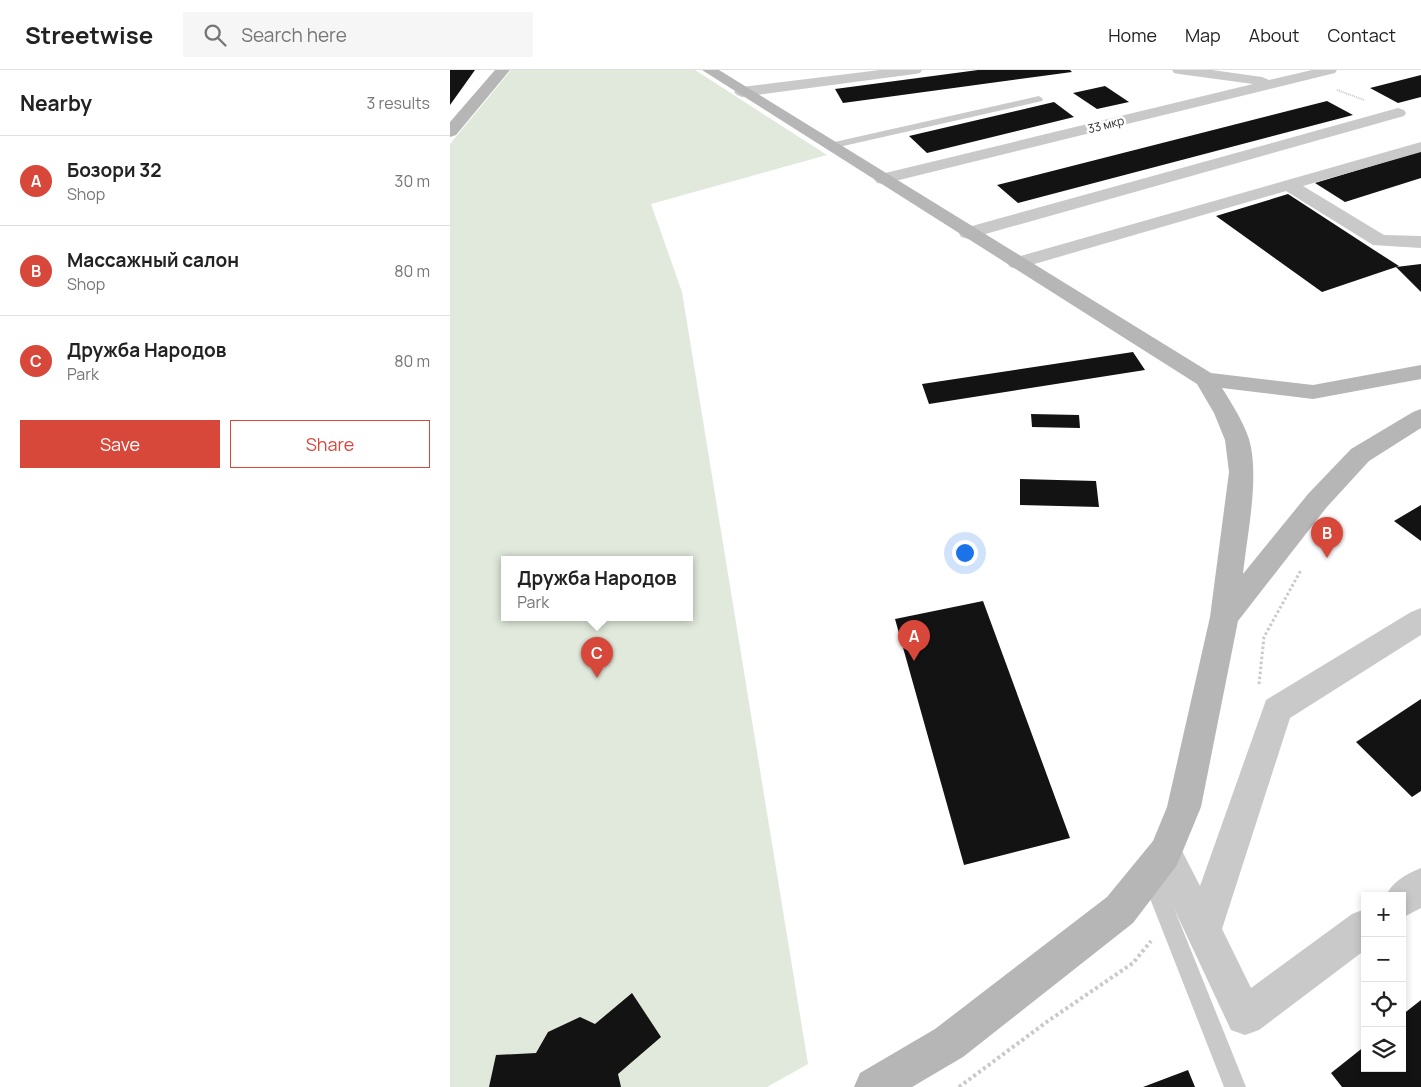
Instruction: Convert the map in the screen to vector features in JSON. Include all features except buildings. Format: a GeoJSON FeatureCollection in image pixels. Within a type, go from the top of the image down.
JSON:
{"type":"FeatureCollection","features":[{"type":"Feature","properties":{"kind":"street"},"geometry":{"type":"LineString","coordinates":[[450,132],[456,118],[503,70]]}},
{"type":"Feature","properties":{"kind":"street"},"geometry":{"type":"LineString","coordinates":[[709,70],[1205,378],[1313,392],[1421,372]]}},
{"type":"Feature","properties":{"kind":"street"},"geometry":{"type":"LineString","coordinates":[[742,92],[915,70]]}},
{"type":"Feature","properties":{"kind":"street"},"geometry":{"type":"LineString","coordinates":[[1180,70],[1281,82]]}},
{"type":"Feature","properties":{"kind":"street","name":"33 мкр"},"geometry":{"type":"LineString","coordinates":[[883,179],[1330,70]]}},
{"type":"Feature","properties":{"kind":"street"},"geometry":{"type":"LineString","coordinates":[[968,232],[1398,113]]}},
{"type":"Feature","properties":{"kind":"street"},"geometry":{"type":"LineString","coordinates":[[1017,263],[1289,176],[1421,147]]}},
{"type":"Feature","properties":{"kind":"street"},"geometry":{"type":"LineString","coordinates":[[1257,152],[1380,241],[1421,242]]}},
{"type":"Feature","properties":{"kind":"street"},"geometry":{"type":"LineString","coordinates":[[874,1087],[957,1037],[1120,910],[1157,863],[1184,807],[1224,617],[1241,472],[1238,440],[1226,413],[1205,378]]}},
{"type":"Feature","properties":{"kind":"street"},"geometry":{"type":"LineString","coordinates":[[1224,617],[1318,501],[1360,455],[1421,417]]}},
{"type":"Feature","properties":{"kind":"street"},"geometry":{"type":"LineString","coordinates":[[1203,930],[1277,710],[1421,620]]}},
{"type":"Feature","properties":{"kind":"street"},"geometry":{"type":"LineString","coordinates":[[1157,863],[1203,930],[1245,1016],[1361,930]]}},
{"type":"Feature","properties":{"kind":"street"},"geometry":{"type":"LineString","coordinates":[[1406,897],[1421,886]]}},
{"type":"Feature","properties":{"kind":"lane"},"geometry":{"type":"LineString","coordinates":[[830,146],[1039,99]]}},
{"type":"Feature","properties":{"kind":"lane"},"geometry":{"type":"LineString","coordinates":[[1157,863],[1235,1087]]}},
{"type":"Feature","properties":{"kind":"path"},"geometry":{"type":"LineString","coordinates":[[1281,82],[1322,85],[1398,113]]}},
{"type":"Feature","properties":{"kind":"shaded area"},"geometry":{"type":"Polygon","coordinates":[[[511,70],[695,70],[827,155],[651,204],[682,292],[808,1064],[767,1087],[450,1087],[450,144],[511,70]]]}},
{"type":"Feature","properties":{"kind":"place","name":"Массажный салон"},"geometry":{"type":"Point","coordinates":[1327,558]}},
{"type":"Feature","properties":{"kind":"place","name":"Бозори 32"},"geometry":{"type":"Point","coordinates":[914,661]}},
{"type":"Feature","properties":{"kind":"place","name":"Дружба Народов"},"geometry":{"type":"Point","coordinates":[597,678]}}]}
